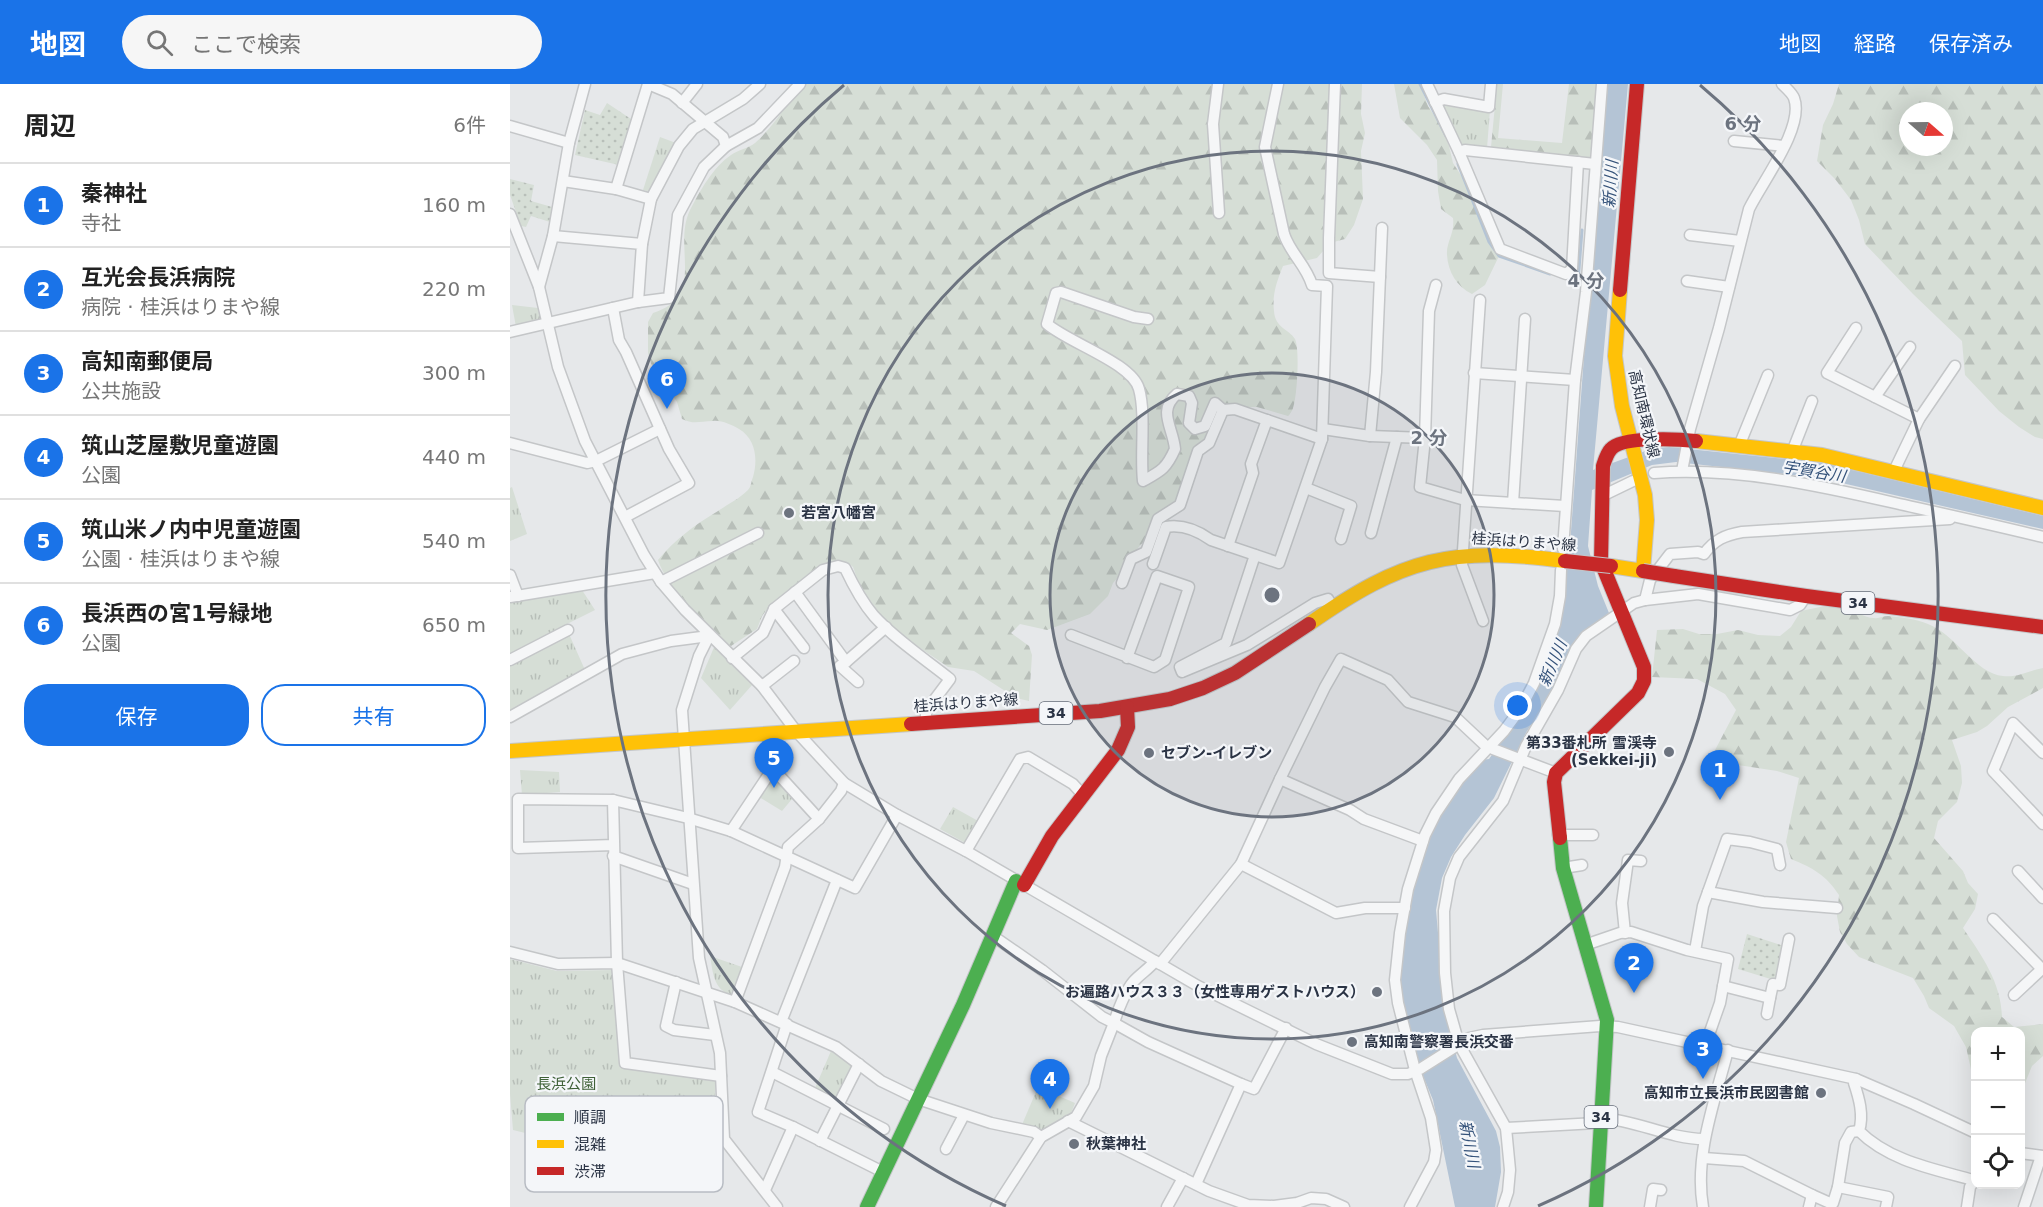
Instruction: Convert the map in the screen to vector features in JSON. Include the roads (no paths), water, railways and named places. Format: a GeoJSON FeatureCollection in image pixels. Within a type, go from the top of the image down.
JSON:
{"type":"FeatureCollection","features":[{"type":"Feature","properties":{"kind":"main road","name":"高知南環状線"},"geometry":{"type":"LineString","coordinates":[[1637,84],[1615,356],[1618,383],[1643,476],[1645,495],[1643,571]]}},
{"type":"Feature","properties":{"kind":"main road"},"geometry":{"type":"LineString","coordinates":[[1556,773],[1642,687],[1644,666],[1601,562],[1603,466],[1612,447],[1621,443],[1634,447],[1647,440],[1740,446],[1822,455],[2043,508]]}},
{"type":"Feature","properties":{"kind":"main road","name":"桂浜はりまや線"},"geometry":{"type":"LineString","coordinates":[[510,751],[1127,707],[1174,699],[1236,672],[1332,607],[1387,576],[1428,561],[1462,555],[1563,560],[1806,596],[2043,627]]}},
{"type":"Feature","properties":{"kind":"main road"},"geometry":{"type":"LineString","coordinates":[[867,1207],[1020,883],[1082,794],[1103,772],[1118,750],[1128,727],[1127,707]]}},
{"type":"Feature","properties":{"kind":"main road","name":"34"},"geometry":{"type":"LineString","coordinates":[[1556,773],[1554,782],[1563,868],[1607,1016],[1596,1207]]}},
{"type":"Feature","properties":{"kind":"street"},"geometry":{"type":"LineString","coordinates":[[539,287],[553,236],[569,143],[585,84]]}},
{"type":"Feature","properties":{"kind":"street"},"geometry":{"type":"LineString","coordinates":[[616,189],[648,84],[672,94],[723,138],[726,146]]}},
{"type":"Feature","properties":{"kind":"street"},"geometry":{"type":"LineString","coordinates":[[682,103],[697,84]]}},
{"type":"Feature","properties":{"kind":"street"},"geometry":{"type":"LineString","coordinates":[[638,302],[642,244],[651,199],[679,146],[693,129],[743,99],[760,84]]}},
{"type":"Feature","properties":{"kind":"street"},"geometry":{"type":"LineString","coordinates":[[510,332],[638,302],[669,298],[678,215],[704,167],[726,146],[758,129],[800,84]]}},
{"type":"Feature","properties":{"kind":"street"},"geometry":{"type":"LineString","coordinates":[[1218,84],[1213,124],[1219,213]]}},
{"type":"Feature","properties":{"kind":"street"},"geometry":{"type":"LineString","coordinates":[[1153,564],[1166,527],[1178,525],[1228,546],[1279,563],[1306,488],[1322,434],[1327,286],[1312,285],[1308,273],[1287,245],[1284,234],[1265,147],[1278,84]]}},
{"type":"Feature","properties":{"kind":"street"},"geometry":{"type":"LineString","coordinates":[[1335,84],[1329,273],[1380,277]]}},
{"type":"Feature","properties":{"kind":"street"},"geometry":{"type":"LineString","coordinates":[[1427,84],[1500,249],[1566,274],[1572,269],[1578,162]]}},
{"type":"Feature","properties":{"kind":"street"},"geometry":{"type":"LineString","coordinates":[[1435,102],[1444,99],[1489,107],[1491,84]]}},
{"type":"Feature","properties":{"kind":"street"},"geometry":{"type":"LineString","coordinates":[[1410,1207],[1434,1162],[1436,1150],[1431,1118],[1398,1003],[1395,980],[1405,908],[1414,867],[1436,813],[1459,779],[1491,748],[1521,708],[1534,683],[1555,624],[1560,596],[1575,380],[1586,292],[1602,84]]}},
{"type":"Feature","properties":{"kind":"street"},"geometry":{"type":"LineString","coordinates":[[1682,469],[1749,209],[1756,193],[1778,162],[1796,120],[1797,111],[1793,96],[1782,84]]}},
{"type":"Feature","properties":{"kind":"street"},"geometry":{"type":"LineString","coordinates":[[510,126],[569,143]]}},
{"type":"Feature","properties":{"kind":"street"},"geometry":{"type":"LineString","coordinates":[[1734,141],[1784,146]]}},
{"type":"Feature","properties":{"kind":"street"},"geometry":{"type":"LineString","coordinates":[[1459,152],[1466,150],[1595,164]]}},
{"type":"Feature","properties":{"kind":"street"},"geometry":{"type":"LineString","coordinates":[[563,181],[616,189],[651,199]]}},
{"type":"Feature","properties":{"kind":"street"},"geometry":{"type":"LineString","coordinates":[[510,214],[539,287],[558,367],[585,441],[658,578],[709,636],[762,686],[796,731],[844,783],[1198,986],[1316,1044],[1392,1074],[1408,1074],[1417,1070],[1469,1038],[1496,1033],[1607,1026],[1856,1079],[1971,1131]]}},
{"type":"Feature","properties":{"kind":"street"},"geometry":{"type":"LineString","coordinates":[[1370,436],[1376,372],[1382,228]]}},
{"type":"Feature","properties":{"kind":"street"},"geometry":{"type":"LineString","coordinates":[[1690,235],[1740,240]]}},
{"type":"Feature","properties":{"kind":"street"},"geometry":{"type":"LineString","coordinates":[[553,236],[642,244]]}},
{"type":"Feature","properties":{"kind":"street"},"geometry":{"type":"LineString","coordinates":[[1687,281],[1729,287]]}},
{"type":"Feature","properties":{"kind":"street"},"geometry":{"type":"LineString","coordinates":[[1436,285],[1429,311],[1425,438],[1420,487],[1465,500],[1565,506]]}},
{"type":"Feature","properties":{"kind":"street"},"geometry":{"type":"LineString","coordinates":[[1148,319],[1061,292],[1056,293],[1047,324],[1058,333],[1104,357],[1135,380],[1139,390],[1141,408],[1143,482],[1154,477],[1167,465],[1175,449],[1166,415],[1168,401],[1177,394],[1189,396],[1192,403],[1190,423],[1195,429],[1205,426],[1215,403],[1223,410],[1235,409],[1322,434],[1425,438]]}},
{"type":"Feature","properties":{"kind":"street"},"geometry":{"type":"LineString","coordinates":[[1480,300],[1462,565],[1483,621]]}},
{"type":"Feature","properties":{"kind":"street"},"geometry":{"type":"LineString","coordinates":[[614,308],[619,340],[669,449],[689,483],[625,517]]}},
{"type":"Feature","properties":{"kind":"street"},"geometry":{"type":"LineString","coordinates":[[1514,503],[1525,318]]}},
{"type":"Feature","properties":{"kind":"street"},"geometry":{"type":"LineString","coordinates":[[1856,328],[1827,373],[1919,419]]}},
{"type":"Feature","properties":{"kind":"street"},"geometry":{"type":"LineString","coordinates":[[1875,397],[1910,347]]}},
{"type":"Feature","properties":{"kind":"street"},"geometry":{"type":"LineString","coordinates":[[1894,471],[1919,419],[1955,366]]}},
{"type":"Feature","properties":{"kind":"street"},"geometry":{"type":"LineString","coordinates":[[1474,373],[1575,380]]}},
{"type":"Feature","properties":{"kind":"street"},"geometry":{"type":"LineString","coordinates":[[1740,446],[1768,375]]}},
{"type":"Feature","properties":{"kind":"street"},"geometry":{"type":"LineString","coordinates":[[1792,452],[1812,401]]}},
{"type":"Feature","properties":{"kind":"street"},"geometry":{"type":"LineString","coordinates":[[1122,583],[1131,559],[1146,552],[1158,519],[1180,505],[1198,452],[1209,443],[1223,410]]}},
{"type":"Feature","properties":{"kind":"street"},"geometry":{"type":"LineString","coordinates":[[1228,546],[1253,473],[1251,464],[1267,420]]}},
{"type":"Feature","properties":{"kind":"street"},"geometry":{"type":"LineString","coordinates":[[510,443],[587,463],[596,461],[660,429]]}},
{"type":"Feature","properties":{"kind":"street"},"geometry":{"type":"LineString","coordinates":[[1371,532],[1397,437]]}},
{"type":"Feature","properties":{"kind":"street"},"geometry":{"type":"LineString","coordinates":[[1602,492],[1643,476],[1682,469],[1825,487],[2043,537]]}},
{"type":"Feature","properties":{"kind":"street"},"geometry":{"type":"LineString","coordinates":[[1306,488],[1351,506],[1341,539]]}},
{"type":"Feature","properties":{"kind":"street"},"geometry":{"type":"LineString","coordinates":[[1645,600],[1650,580],[1670,554],[1698,552],[1704,554],[1717,540],[1731,533],[1962,518]]}},
{"type":"Feature","properties":{"kind":"street"},"geometry":{"type":"LineString","coordinates":[[510,575],[514,596],[658,578],[758,533]]}},
{"type":"Feature","properties":{"kind":"street"},"geometry":{"type":"LineString","coordinates":[[1180,667],[1226,643],[1255,555]]}},
{"type":"Feature","properties":{"kind":"street"},"geometry":{"type":"LineString","coordinates":[[732,658],[763,633],[774,609],[795,592],[823,570],[838,566],[845,568],[857,591],[874,615],[950,679],[926,711],[927,722]]}},
{"type":"Feature","properties":{"kind":"street"},"geometry":{"type":"LineString","coordinates":[[1071,635],[1127,658],[1154,668],[1165,660],[1189,587],[1157,576],[1127,658]]}},
{"type":"Feature","properties":{"kind":"street"},"geometry":{"type":"LineString","coordinates":[[795,592],[846,662]]}},
{"type":"Feature","properties":{"kind":"street"},"geometry":{"type":"LineString","coordinates":[[1503,1207],[1508,1192],[1510,1170],[1506,1128],[1458,1045],[1449,1009],[1445,973],[1444,911],[1450,878],[1460,857],[1503,801],[1518,760],[1558,690],[1581,640],[1634,603],[1645,600],[1698,594],[1790,610],[1800,605],[1806,596]]}},
{"type":"Feature","properties":{"kind":"street"},"geometry":{"type":"LineString","coordinates":[[1165,660],[1180,667],[1182,672],[1247,645],[1316,603],[1328,599],[1332,607]]}},
{"type":"Feature","properties":{"kind":"street"},"geometry":{"type":"LineString","coordinates":[[774,609],[804,648]]}},
{"type":"Feature","properties":{"kind":"street"},"geometry":{"type":"LineString","coordinates":[[858,682],[840,666],[886,627]]}},
{"type":"Feature","properties":{"kind":"street"},"geometry":{"type":"LineString","coordinates":[[510,660],[568,630]]}},
{"type":"Feature","properties":{"kind":"street"},"geometry":{"type":"LineString","coordinates":[[510,717],[622,654],[671,641],[709,636]]}},
{"type":"Feature","properties":{"kind":"street"},"geometry":{"type":"LineString","coordinates":[[709,636],[699,656],[682,710],[699,958],[720,1053],[722,1096]]}},
{"type":"Feature","properties":{"kind":"street"},"geometry":{"type":"LineString","coordinates":[[996,1207],[1041,1137],[1076,1117],[1094,1086],[1101,1056],[1116,1015],[1133,982],[1158,963],[1241,864],[1280,779],[1341,659],[1388,680],[1408,702],[1455,717],[1491,748],[1556,773]]}},
{"type":"Feature","properties":{"kind":"street"},"geometry":{"type":"LineString","coordinates":[[762,686],[794,662]]}},
{"type":"Feature","properties":{"kind":"street"},"geometry":{"type":"LineString","coordinates":[[2043,753],[2013,723],[1993,771],[2043,824]]}},
{"type":"Feature","properties":{"kind":"street"},"geometry":{"type":"LineString","coordinates":[[966,851],[1020,759],[1028,757],[1073,784],[1082,794]]}},
{"type":"Feature","properties":{"kind":"street"},"geometry":{"type":"LineString","coordinates":[[731,831],[767,777],[777,773],[819,819]]}},
{"type":"Feature","properties":{"kind":"street"},"geometry":{"type":"LineString","coordinates":[[1280,779],[1350,810],[1364,819],[1423,841]]}},
{"type":"Feature","properties":{"kind":"street"},"geometry":{"type":"LineString","coordinates":[[735,1002],[785,867],[788,847],[819,819],[841,791],[844,783]]}},
{"type":"Feature","properties":{"kind":"street"},"geometry":{"type":"LineString","coordinates":[[693,884],[613,850],[518,848],[518,799],[613,800],[688,818],[731,831],[855,888],[897,815]]}},
{"type":"Feature","properties":{"kind":"street"},"geometry":{"type":"LineString","coordinates":[[613,800],[617,963],[625,1062],[721,1076]]}},
{"type":"Feature","properties":{"kind":"street"},"geometry":{"type":"LineString","coordinates":[[1558,835],[1593,835]]}},
{"type":"Feature","properties":{"kind":"street"},"geometry":{"type":"LineString","coordinates":[[1695,951],[1701,915],[1727,839],[1777,849],[1780,865]]}},
{"type":"Feature","properties":{"kind":"street"},"geometry":{"type":"LineString","coordinates":[[1625,933],[1622,903],[1628,860],[1641,861]]}},
{"type":"Feature","properties":{"kind":"street"},"geometry":{"type":"LineString","coordinates":[[1241,864],[1336,913],[1365,908],[1405,908]]}},
{"type":"Feature","properties":{"kind":"street"},"geometry":{"type":"LineString","coordinates":[[1563,868],[1582,865]]}},
{"type":"Feature","properties":{"kind":"street"},"geometry":{"type":"LineString","coordinates":[[2018,872],[2043,898]]}},
{"type":"Feature","properties":{"kind":"street"},"geometry":{"type":"LineString","coordinates":[[837,880],[784,1023],[772,1072],[758,1112],[794,1127],[883,1172]]}},
{"type":"Feature","properties":{"kind":"street"},"geometry":{"type":"LineString","coordinates":[[1708,892],[1770,903],[1836,908]]}},
{"type":"Feature","properties":{"kind":"street"},"geometry":{"type":"LineString","coordinates":[[1993,919],[2043,969],[2014,995]]}},
{"type":"Feature","properties":{"kind":"street"},"geometry":{"type":"LineString","coordinates":[[1585,945],[1625,933],[1728,959],[1720,1003],[1705,1046]]}},
{"type":"Feature","properties":{"kind":"street"},"geometry":{"type":"LineString","coordinates":[[993,936],[1042,970],[1102,1017],[1148,1042],[1254,1089],[1286,1028]]}},
{"type":"Feature","properties":{"kind":"street"},"geometry":{"type":"LineString","coordinates":[[1767,1014],[1773,984],[1780,985],[1790,939]]}},
{"type":"Feature","properties":{"kind":"street"},"geometry":{"type":"LineString","coordinates":[[510,952],[558,964],[617,963],[735,1002],[837,1047],[881,1081],[918,1099],[991,1123],[1034,1132],[1041,1137]]}},
{"type":"Feature","properties":{"kind":"street"},"geometry":{"type":"LineString","coordinates":[[676,982],[666,1026],[674,1030],[715,1035]]}},
{"type":"Feature","properties":{"kind":"street"},"geometry":{"type":"LineString","coordinates":[[1723,986],[1770,998]]}},
{"type":"Feature","properties":{"kind":"street"},"geometry":{"type":"LineString","coordinates":[[1703,1207],[1700,1187],[1704,1139],[1728,1050]]}},
{"type":"Feature","properties":{"kind":"street"},"geometry":{"type":"LineString","coordinates":[[820,1141],[859,1064]]}},
{"type":"Feature","properties":{"kind":"street"},"geometry":{"type":"LineString","coordinates":[[772,1072],[884,1129]]}},
{"type":"Feature","properties":{"kind":"street"},"geometry":{"type":"LineString","coordinates":[[1856,1079],[1854,1083],[1860,1094],[1861,1125],[1859,1131]]}},
{"type":"Feature","properties":{"kind":"street"},"geometry":{"type":"LineString","coordinates":[[1196,1184],[1241,1084]]}},
{"type":"Feature","properties":{"kind":"street"},"geometry":{"type":"LineString","coordinates":[[946,1149],[964,1115]]}},
{"type":"Feature","properties":{"kind":"street"},"geometry":{"type":"LineString","coordinates":[[723,1118],[724,1139],[777,1207]]}},
{"type":"Feature","properties":{"kind":"street"},"geometry":{"type":"LineString","coordinates":[[1506,1128],[1596,1123],[1601,1118],[1653,1128],[1686,1139],[1704,1139]]}},
{"type":"Feature","properties":{"kind":"street"},"geometry":{"type":"LineString","coordinates":[[1068,1121],[1209,1191],[1248,1206],[1274,1206],[1297,1203],[1311,1198],[1326,1199],[1344,1207]]}},
{"type":"Feature","properties":{"kind":"street"},"geometry":{"type":"LineString","coordinates":[[765,1190],[794,1127]]}},
{"type":"Feature","properties":{"kind":"street"},"geometry":{"type":"LineString","coordinates":[[1704,1158],[1744,1161],[1833,1203],[1845,1143],[1851,1132],[1859,1131],[1891,1154],[1927,1167],[1971,1178]]}},
{"type":"Feature","properties":{"kind":"street"},"geometry":{"type":"LineString","coordinates":[[2024,1207],[2042,1156],[2025,1154]]}},
{"type":"Feature","properties":{"kind":"street"},"geometry":{"type":"LineString","coordinates":[[1167,1207],[1183,1178]]}},
{"type":"Feature","properties":{"kind":"street"},"geometry":{"type":"LineString","coordinates":[[1838,1187],[1888,1197],[1886,1207]]}},
{"type":"Feature","properties":{"kind":"street"},"geometry":{"type":"LineString","coordinates":[[1650,1207],[1653,1189],[1661,1190]]}},
{"type":"Feature","properties":{"kind":"street"},"geometry":{"type":"LineString","coordinates":[[1967,1207],[1972,1189]]}},
{"type":"Feature","properties":{"kind":"street"},"geometry":{"type":"LineString","coordinates":[[1809,1207],[1812,1195]]}},
{"type":"Feature","properties":{"kind":"water"},"geometry":{"type":"Polygon","coordinates":[[[1608,84],[1628,84],[1593,470],[1651,449],[1669,447],[1823,463],[2043,516],[2043,529],[1820,478],[1676,462],[1652,465],[1592,490],[1588,546],[1598,586],[1609,613],[1578,637],[1573,644],[1545,705],[1527,731],[1494,798],[1465,835],[1451,857],[1442,878],[1436,910],[1445,1012],[1457,1058],[1496,1131],[1500,1147],[1501,1172],[1495,1207],[1455,1207],[1433,1100],[1416,1059],[1402,1002],[1399,976],[1405,926],[1417,863],[1427,837],[1447,803],[1481,760],[1489,759],[1518,718],[1563,598],[1570,545],[1587,316],[1608,84]]]}},
{"type":"Feature","properties":{"kind":"waterway"},"geometry":{"type":"LineString","coordinates":[[1420,84],[1446,136]]}},
{"type":"Feature","properties":{"kind":"waterway"},"geometry":{"type":"LineString","coordinates":[[1458,164],[1489,242],[1499,256],[1550,274]]}},
{"type":"Feature","properties":{"kind":"waterway"},"geometry":{"type":"LineString","coordinates":[[1565,278],[1578,282],[1582,230]]}},
{"type":"Feature","properties":{"kind":"place","name":"長浜西の宮1号緑地"},"geometry":{"type":"Point","coordinates":[667,409]}},
{"type":"Feature","properties":{"kind":"place","name":"若宮八幡宮"},"geometry":{"type":"Point","coordinates":[789,513]}},
{"type":"Feature","properties":{"kind":"place","name":"第33番札所 雪渓寺 (Sekkei-ji)"},"geometry":{"type":"Point","coordinates":[1669,752]}},
{"type":"Feature","properties":{"kind":"place","name":"セブン-イレブン"},"geometry":{"type":"Point","coordinates":[1149,753]}},
{"type":"Feature","properties":{"kind":"place","name":"筑山米ノ内中児童遊園"},"geometry":{"type":"Point","coordinates":[774,788]}},
{"type":"Feature","properties":{"kind":"place","name":"秦神社"},"geometry":{"type":"Point","coordinates":[1720,800]}},
{"type":"Feature","properties":{"kind":"place","name":"お遍路ハウス３３（女性専用ゲストハウス）"},"geometry":{"type":"Point","coordinates":[1377,992]}},
{"type":"Feature","properties":{"kind":"place","name":"互光会長浜病院"},"geometry":{"type":"Point","coordinates":[1634,993]}},
{"type":"Feature","properties":{"kind":"place","name":"高知南警察署長浜交番"},"geometry":{"type":"Point","coordinates":[1352,1042]}},
{"type":"Feature","properties":{"kind":"place","name":"高知南郵便局"},"geometry":{"type":"Point","coordinates":[1703,1079]}},
{"type":"Feature","properties":{"kind":"place","name":"高知市立長浜市民図書館"},"geometry":{"type":"Point","coordinates":[1821,1093]}},
{"type":"Feature","properties":{"kind":"place","name":"筑山芝屋敷児童遊園"},"geometry":{"type":"Point","coordinates":[1050,1109]}},
{"type":"Feature","properties":{"kind":"place","name":"秋葉神社"},"geometry":{"type":"Point","coordinates":[1074,1144]}},
{"type":"Feature","properties":{"kind":"water label","name":"新川川"},"geometry":{"type":"Point","coordinates":[1610,184]}},
{"type":"Feature","properties":{"kind":"water label","name":"宇賀谷川"},"geometry":{"type":"Point","coordinates":[1814,471]}},
{"type":"Feature","properties":{"kind":"water label","name":"新川川"},"geometry":{"type":"Point","coordinates":[1552,663]}},
{"type":"Feature","properties":{"kind":"water label","name":"新川川"},"geometry":{"type":"Point","coordinates":[1470,1144]}},
{"type":"Feature","properties":{"kind":"park label","name":"長浜公園"},"geometry":{"type":"Point","coordinates":[566,1084]}}]}
